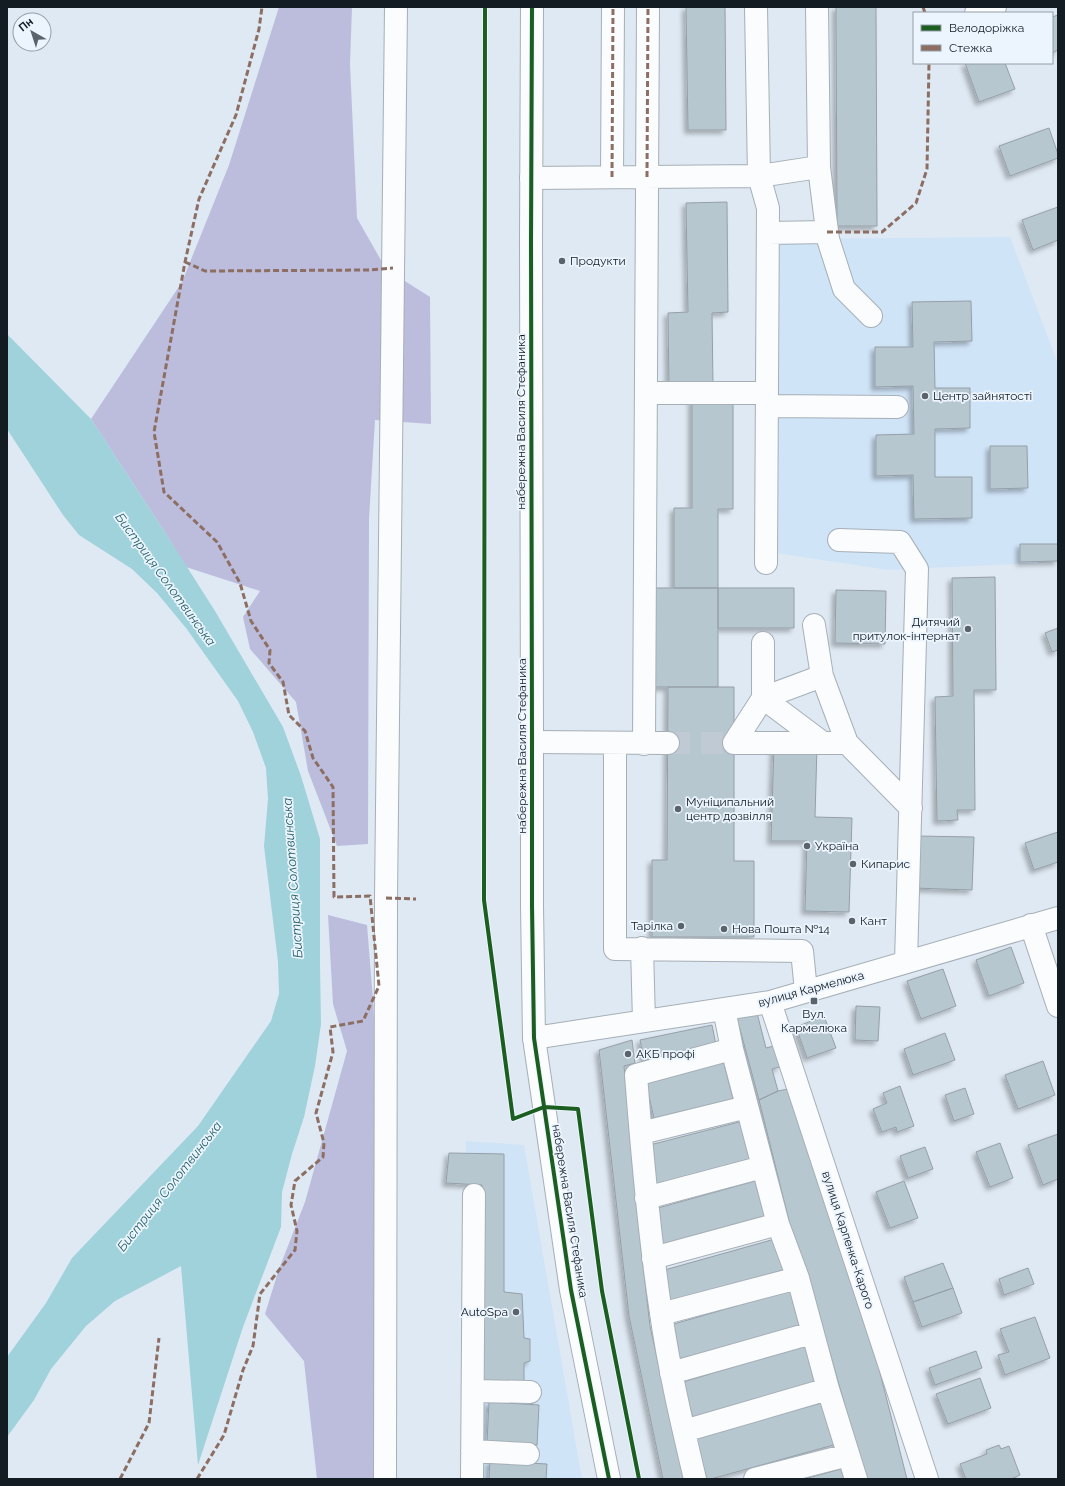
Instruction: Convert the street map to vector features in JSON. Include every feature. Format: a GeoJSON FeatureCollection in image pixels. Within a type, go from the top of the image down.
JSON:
{"type":"FeatureCollection","features":[{"type":"Feature","properties":{"kind":"street"},"geometry":{"type":"LineString","coordinates":[[385,1479],[386,898],[396,7]]}},
{"type":"Feature","properties":{"kind":"street","name":"набережна Василя Стефаника"},"geometry":{"type":"LineString","coordinates":[[532,7],[532,906],[534,1038],[572,1290],[609,1479]]}},
{"type":"Feature","properties":{"kind":"street"},"geometry":{"type":"LineString","coordinates":[[612,177],[613,7]]}},
{"type":"Feature","properties":{"kind":"street"},"geometry":{"type":"LineString","coordinates":[[644,744],[648,7]]}},
{"type":"Feature","properties":{"kind":"street"},"geometry":{"type":"LineString","coordinates":[[756,7],[759,176],[768,208],[766,563]]}},
{"type":"Feature","properties":{"kind":"street"},"geometry":{"type":"LineString","coordinates":[[817,7],[819,167],[828,239],[844,289],[871,316]]}},
{"type":"Feature","properties":{"kind":"street"},"geometry":{"type":"LineString","coordinates":[[979,12],[995,7]]}},
{"type":"Feature","properties":{"kind":"street"},"geometry":{"type":"LineString","coordinates":[[531,178],[759,176],[819,167]]}},
{"type":"Feature","properties":{"kind":"street"},"geometry":{"type":"LineString","coordinates":[[768,233],[827,232]]}},
{"type":"Feature","properties":{"kind":"street"},"geometry":{"type":"LineString","coordinates":[[646,393],[897,407]]}},
{"type":"Feature","properties":{"kind":"street"},"geometry":{"type":"LineString","coordinates":[[839,540],[900,542],[917,569],[906,962]]}},
{"type":"Feature","properties":{"kind":"street"},"geometry":{"type":"LineString","coordinates":[[814,624],[822,676],[847,743],[911,808]]}},
{"type":"Feature","properties":{"kind":"street"},"geometry":{"type":"LineString","coordinates":[[763,643],[763,698],[734,743],[847,743]]}},
{"type":"Feature","properties":{"kind":"street"},"geometry":{"type":"LineString","coordinates":[[763,698],[822,676]]}},
{"type":"Feature","properties":{"kind":"street"},"geometry":{"type":"LineString","coordinates":[[763,698],[823,743]]}},
{"type":"Feature","properties":{"kind":"street"},"geometry":{"type":"LineString","coordinates":[[532,742],[668,743]]}},
{"type":"Feature","properties":{"kind":"street"},"geometry":{"type":"LineString","coordinates":[[615,743],[615,949],[642,948],[802,951],[806,991]]}},
{"type":"Feature","properties":{"kind":"street","name":"вулиця Кармелюка"},"geometry":{"type":"LineString","coordinates":[[534,1038],[770,1002],[1058,918]]}},
{"type":"Feature","properties":{"kind":"street"},"geometry":{"type":"LineString","coordinates":[[1031,925],[1058,1006]]}},
{"type":"Feature","properties":{"kind":"street"},"geometry":{"type":"LineString","coordinates":[[642,948],[644,1021]]}},
{"type":"Feature","properties":{"kind":"street","name":"вулиця Карпенка-Карого"},"geometry":{"type":"LineString","coordinates":[[770,1002],[927,1479]]}},
{"type":"Feature","properties":{"kind":"street"},"geometry":{"type":"LineString","coordinates":[[724,1009],[732,1049],[778,1224],[798,1278],[828,1389],[856,1479]]}},
{"type":"Feature","properties":{"kind":"street"},"geometry":{"type":"LineString","coordinates":[[695,1479],[671,1373],[661,1314],[646,1198],[636,1075],[732,1049]]}},
{"type":"Feature","properties":{"kind":"street"},"geometry":{"type":"LineString","coordinates":[[641,1134],[747,1107]]}},
{"type":"Feature","properties":{"kind":"street"},"geometry":{"type":"LineString","coordinates":[[646,1198],[763,1167]]}},
{"type":"Feature","properties":{"kind":"street"},"geometry":{"type":"LineString","coordinates":[[472,1479],[474,1195]]}},
{"type":"Feature","properties":{"kind":"street"},"geometry":{"type":"LineString","coordinates":[[653,1258],[778,1224]]}},
{"type":"Feature","properties":{"kind":"street"},"geometry":{"type":"LineString","coordinates":[[661,1314],[798,1278]]}},
{"type":"Feature","properties":{"kind":"street"},"geometry":{"type":"LineString","coordinates":[[671,1373],[812,1333]]}},
{"type":"Feature","properties":{"kind":"street"},"geometry":{"type":"LineString","coordinates":[[684,1431],[828,1389]]}},
{"type":"Feature","properties":{"kind":"street"},"geometry":{"type":"LineString","coordinates":[[473,1391],[530,1392]]}},
{"type":"Feature","properties":{"kind":"street"},"geometry":{"type":"LineString","coordinates":[[472,1451],[528,1454]]}},
{"type":"Feature","properties":{"kind":"street"},"geometry":{"type":"LineString","coordinates":[[755,1479],[848,1455]]}},
{"type":"Feature","properties":{"kind":"shaded area"},"geometry":{"type":"Polygon","coordinates":[[[279,7],[352,7],[350,64],[357,218],[386,269],[430,297],[431,424],[375,420],[369,519],[368,844],[337,846],[308,771],[296,702],[250,649],[243,617],[260,591],[186,567],[91,419],[182,282],[229,165],[279,7]]]}},
{"type":"Feature","properties":{"kind":"shaded area"},"geometry":{"type":"Polygon","coordinates":[[[1010,237],[1058,364],[1058,562],[888,570],[776,553],[778,239],[1010,237]]]}},
{"type":"Feature","properties":{"kind":"shaded area"},"geometry":{"type":"Polygon","coordinates":[[[328,915],[367,925],[373,1000],[379,1114],[375,1479],[317,1479],[304,1361],[265,1314],[279,1269],[305,1202],[347,1051],[333,1004],[328,915]]]}},
{"type":"Feature","properties":{"kind":"shaded area"},"geometry":{"type":"Polygon","coordinates":[[[466,1141],[524,1145],[582,1479],[464,1479],[466,1141]]]}},
{"type":"Feature","properties":{"kind":"water","name":"Бистриця Солотвинська"},"geometry":{"type":"Polygon","coordinates":[[[7,334],[91,419],[215,611],[283,727],[301,776],[320,839],[321,1024],[315,1066],[304,1117],[282,1192],[281,1227],[243,1327],[198,1465],[181,1266],[115,1301],[86,1326],[51,1369],[34,1400],[7,1437],[7,1357],[46,1303],[72,1258],[198,1126],[271,1021],[279,994],[278,962],[264,846],[268,799],[266,768],[253,732],[238,701],[186,628],[157,593],[132,569],[79,535],[63,515],[7,429],[7,334]]]}},
{"type":"Feature","properties":{"kind":"building"},"geometry":{"type":"Polygon","coordinates":[[[686,7],[725,7],[726,130],[688,130],[686,7]]]}},
{"type":"Feature","properties":{"kind":"building"},"geometry":{"type":"Polygon","coordinates":[[[836,7],[876,7],[877,226],[837,226],[836,7]]]}},
{"type":"Feature","properties":{"kind":"building"},"geometry":{"type":"Polygon","coordinates":[[[1058,15],[1058,50],[1053,52],[1053,17],[1058,15]]]}},
{"type":"Feature","properties":{"kind":"building"},"geometry":{"type":"Polygon","coordinates":[[[965,64],[1005,64],[1015,89],[979,102],[965,64]]]}},
{"type":"Feature","properties":{"kind":"building"},"geometry":{"type":"Polygon","coordinates":[[[1049,128],[1058,158],[1010,176],[999,146],[1049,128]]]}},
{"type":"Feature","properties":{"kind":"building"},"geometry":{"type":"Polygon","coordinates":[[[727,202],[728,312],[712,313],[713,387],[669,388],[668,313],[688,312],[686,203],[727,202]]]}},
{"type":"Feature","properties":{"kind":"building"},"geometry":{"type":"Polygon","coordinates":[[[1058,207],[1058,240],[1033,250],[1022,220],[1058,207]]]}},
{"type":"Feature","properties":{"kind":"building"},"geometry":{"type":"Polygon","coordinates":[[[971,301],[972,341],[934,342],[935,388],[970,388],[970,428],[935,429],[935,477],[972,477],[972,518],[914,519],[913,475],[876,476],[876,435],[914,434],[913,386],[875,387],[875,347],[913,347],[912,302],[971,301]]]}},
{"type":"Feature","properties":{"kind":"building"},"geometry":{"type":"Polygon","coordinates":[[[692,399],[733,399],[733,509],[718,509],[718,588],[674,588],[674,508],[692,508],[692,399]]]}},
{"type":"Feature","properties":{"kind":"building"},"geometry":{"type":"Polygon","coordinates":[[[990,446],[1027,446],[1028,488],[990,489],[990,446]]]}},
{"type":"Feature","properties":{"kind":"building"},"geometry":{"type":"Polygon","coordinates":[[[1020,544],[1058,544],[1058,561],[1020,562],[1020,544]]]}},
{"type":"Feature","properties":{"kind":"building"},"geometry":{"type":"Polygon","coordinates":[[[995,577],[996,690],[974,690],[975,810],[957,810],[958,820],[937,821],[935,697],[953,696],[952,578],[995,577]]]}},
{"type":"Feature","properties":{"kind":"building"},"geometry":{"type":"Polygon","coordinates":[[[655,588],[718,588],[718,687],[654,687],[655,588]]]}},
{"type":"Feature","properties":{"kind":"building"},"geometry":{"type":"Polygon","coordinates":[[[718,588],[794,588],[794,628],[718,628],[718,588]]]}},
{"type":"Feature","properties":{"kind":"building"},"geometry":{"type":"Polygon","coordinates":[[[836,590],[886,591],[885,644],[835,643],[836,590]]]}},
{"type":"Feature","properties":{"kind":"building"},"geometry":{"type":"Polygon","coordinates":[[[1058,628],[1058,650],[1052,652],[1045,633],[1058,628]]]}},
{"type":"Feature","properties":{"kind":"building"},"geometry":{"type":"Polygon","coordinates":[[[668,687],[734,687],[734,861],[754,861],[754,937],[652,937],[652,860],[667,860],[668,687]]]}},
{"type":"Feature","properties":{"kind":"building"},"geometry":{"type":"Polygon","coordinates":[[[774,745],[817,746],[815,817],[852,818],[849,912],[805,911],[807,841],[771,841],[774,745]]]}},
{"type":"Feature","properties":{"kind":"building"},"geometry":{"type":"Polygon","coordinates":[[[1058,832],[1058,862],[1034,870],[1025,843],[1058,832]]]}},
{"type":"Feature","properties":{"kind":"building"},"geometry":{"type":"Polygon","coordinates":[[[915,836],[974,837],[972,890],[914,888],[915,836]]]}},
{"type":"Feature","properties":{"kind":"building"},"geometry":{"type":"Polygon","coordinates":[[[1011,947],[1024,983],[989,996],[976,960],[1011,947]]]}},
{"type":"Feature","properties":{"kind":"building"},"geometry":{"type":"Polygon","coordinates":[[[943,969],[956,1006],[921,1019],[907,981],[943,969]]]}},
{"type":"Feature","properties":{"kind":"building"},"geometry":{"type":"Polygon","coordinates":[[[856,1006],[880,1007],[878,1041],[855,1040],[856,1006]]]}},
{"type":"Feature","properties":{"kind":"building"},"geometry":{"type":"Polygon","coordinates":[[[757,1013],[766,1048],[774,1046],[780,1067],[772,1069],[778,1091],[759,1100],[737,1018],[757,1013]]]}},
{"type":"Feature","properties":{"kind":"building"},"geometry":{"type":"Polygon","coordinates":[[[824,1016],[836,1048],[807,1058],[796,1027],[824,1016]]]}},
{"type":"Feature","properties":{"kind":"building"},"geometry":{"type":"Polygon","coordinates":[[[712,1025],[716,1045],[644,1060],[640,1040],[712,1025]]]}},
{"type":"Feature","properties":{"kind":"building"},"geometry":{"type":"Polygon","coordinates":[[[945,1033],[955,1060],[913,1075],[904,1049],[945,1033]]]}},
{"type":"Feature","properties":{"kind":"building"},"geometry":{"type":"Polygon","coordinates":[[[632,1040],[635,1063],[624,1066],[650,1326],[684,1479],[663,1479],[629,1316],[599,1050],[632,1040]]]}},
{"type":"Feature","properties":{"kind":"building"},"geometry":{"type":"Polygon","coordinates":[[[723,1060],[733,1099],[654,1118],[645,1079],[723,1060]]]}},
{"type":"Feature","properties":{"kind":"building"},"geometry":{"type":"Polygon","coordinates":[[[1043,1061],[1055,1095],[1018,1109],[1005,1075],[1043,1061]]]}},
{"type":"Feature","properties":{"kind":"building"},"geometry":{"type":"Polygon","coordinates":[[[900,1086],[914,1126],[897,1132],[896,1127],[882,1132],[873,1109],[887,1103],[883,1093],[900,1086]]]}},
{"type":"Feature","properties":{"kind":"building"},"geometry":{"type":"Polygon","coordinates":[[[965,1088],[974,1114],[954,1121],[945,1095],[965,1088]]]}},
{"type":"Feature","properties":{"kind":"building"},"geometry":{"type":"Polygon","coordinates":[[[788,1089],[879,1369],[907,1479],[866,1479],[823,1329],[793,1237],[759,1100],[778,1091],[788,1089]]]}},
{"type":"Feature","properties":{"kind":"building"},"geometry":{"type":"Polygon","coordinates":[[[743,1121],[753,1158],[656,1184],[646,1146],[743,1121]]]}},
{"type":"Feature","properties":{"kind":"building"},"geometry":{"type":"Polygon","coordinates":[[[1058,1134],[1058,1179],[1043,1185],[1028,1145],[1058,1134]]]}},
{"type":"Feature","properties":{"kind":"building"},"geometry":{"type":"Polygon","coordinates":[[[1000,1143],[1013,1178],[990,1187],[976,1152],[1000,1143]]]}},
{"type":"Feature","properties":{"kind":"building"},"geometry":{"type":"Polygon","coordinates":[[[925,1147],[933,1169],[908,1178],[900,1156],[925,1147]]]}},
{"type":"Feature","properties":{"kind":"building"},"geometry":{"type":"Polygon","coordinates":[[[449,1153],[504,1154],[504,1292],[522,1294],[524,1338],[530,1339],[530,1361],[524,1363],[524,1382],[483,1383],[482,1185],[446,1183],[449,1153]]]}},
{"type":"Feature","properties":{"kind":"building"},"geometry":{"type":"Polygon","coordinates":[[[755,1181],[765,1217],[661,1245],[651,1210],[755,1181]]]}},
{"type":"Feature","properties":{"kind":"building"},"geometry":{"type":"Polygon","coordinates":[[[904,1181],[918,1218],[890,1228],[876,1192],[904,1181]]]}},
{"type":"Feature","properties":{"kind":"building"},"geometry":{"type":"Polygon","coordinates":[[[775,1239],[783,1270],[669,1302],[661,1271],[775,1239]]]}},
{"type":"Feature","properties":{"kind":"building"},"geometry":{"type":"Polygon","coordinates":[[[943,1263],[953,1288],[913,1302],[904,1277],[943,1263]]]}},
{"type":"Feature","properties":{"kind":"building"},"geometry":{"type":"Polygon","coordinates":[[[1028,1268],[1034,1284],[1004,1295],[999,1279],[1028,1268]]]}},
{"type":"Feature","properties":{"kind":"building"},"geometry":{"type":"Polygon","coordinates":[[[953,1288],[962,1313],[922,1327],[913,1302],[953,1288]]]}},
{"type":"Feature","properties":{"kind":"building"},"geometry":{"type":"Polygon","coordinates":[[[795,1289],[804,1324],[677,1361],[667,1326],[795,1289]]]}},
{"type":"Feature","properties":{"kind":"building"},"geometry":{"type":"Polygon","coordinates":[[[1035,1317],[1050,1358],[1005,1375],[998,1355],[1009,1352],[1000,1329],[1035,1317]]]}},
{"type":"Feature","properties":{"kind":"building"},"geometry":{"type":"Polygon","coordinates":[[[807,1345],[818,1382],[693,1418],[683,1382],[807,1345]]]}},
{"type":"Feature","properties":{"kind":"building"},"geometry":{"type":"Polygon","coordinates":[[[976,1351],[982,1368],[935,1385],[929,1368],[976,1351]]]}},
{"type":"Feature","properties":{"kind":"building"},"geometry":{"type":"Polygon","coordinates":[[[980,1378],[991,1408],[948,1424],[936,1394],[980,1378]]]}},
{"type":"Feature","properties":{"kind":"building"},"geometry":{"type":"Polygon","coordinates":[[[489,1402],[539,1405],[537,1445],[487,1443],[489,1402]]]}},
{"type":"Feature","properties":{"kind":"building"},"geometry":{"type":"Polygon","coordinates":[[[825,1402],[837,1444],[707,1479],[695,1438],[825,1402]]]}},
{"type":"Feature","properties":{"kind":"building"},"geometry":{"type":"Polygon","coordinates":[[[999,1445],[1001,1449],[1009,1446],[1020,1475],[1011,1479],[966,1479],[960,1464],[987,1454],[986,1450],[999,1445]]]}},
{"type":"Feature","properties":{"kind":"building"},"geometry":{"type":"Polygon","coordinates":[[[490,1461],[547,1464],[546,1479],[489,1479],[490,1461]]]}},
{"type":"Feature","properties":{"kind":"building"},"geometry":{"type":"Polygon","coordinates":[[[841,1469],[844,1479],[804,1479],[841,1469]]]}},
{"type":"Feature","properties":{"kind":"tunnel"},"geometry":{"type":"LineString","coordinates":[[668,743],[734,743]]}},
{"type":"Feature","properties":{"kind":"marked path"},"geometry":{"type":"LineString","coordinates":[[197,1479],[224,1435],[243,1370],[253,1346],[260,1294],[295,1250],[297,1231],[291,1205],[295,1181],[323,1157],[324,1143],[316,1113],[333,1052],[330,1027],[363,1021],[379,986],[370,896],[334,897],[333,787],[313,758],[305,731],[289,715],[283,682],[269,663],[270,650],[251,621],[240,583],[217,542],[164,492],[154,432],[185,262],[199,199],[236,115],[259,29],[262,7]]}},
{"type":"Feature","properties":{"kind":"marked path"},"geometry":{"type":"LineString","coordinates":[[612,177],[613,7]]}},
{"type":"Feature","properties":{"kind":"marked path"},"geometry":{"type":"LineString","coordinates":[[647,177],[648,7]]}},
{"type":"Feature","properties":{"kind":"marked path"},"geometry":{"type":"LineString","coordinates":[[923,7],[925,12]]}},
{"type":"Feature","properties":{"kind":"marked path"},"geometry":{"type":"LineString","coordinates":[[827,232],[882,232],[916,203],[927,169],[929,64]]}},
{"type":"Feature","properties":{"kind":"marked path"},"geometry":{"type":"LineString","coordinates":[[185,262],[205,271],[368,270],[393,268]]}},
{"type":"Feature","properties":{"kind":"marked path"},"geometry":{"type":"LineString","coordinates":[[386,898],[416,899]]}},
{"type":"Feature","properties":{"kind":"marked path"},"geometry":{"type":"LineString","coordinates":[[120,1479],[149,1423],[159,1338]]}},
{"type":"Feature","properties":{"kind":"cycle path"},"geometry":{"type":"LineString","coordinates":[[485,7],[484,900],[513,1119],[544,1107],[578,1109],[602,1291],[639,1479]]}},
{"type":"Feature","properties":{"kind":"cycle path"},"geometry":{"type":"LineString","coordinates":[[532,7],[532,906],[534,1038],[571,1290],[609,1479]]}},
{"type":"Feature","properties":{"kind":"place","name":"Продукти"},"geometry":{"type":"Point","coordinates":[562,261]}},
{"type":"Feature","properties":{"kind":"place","name":"Центр зайнятості"},"geometry":{"type":"Point","coordinates":[925,396]}},
{"type":"Feature","properties":{"kind":"place","name":"Дитячий притулок-інтернат"},"geometry":{"type":"Point","coordinates":[968,629]}},
{"type":"Feature","properties":{"kind":"place","name":"Муніципальний центр дозвілля"},"geometry":{"type":"Point","coordinates":[678,809]}},
{"type":"Feature","properties":{"kind":"place","name":"Україна"},"geometry":{"type":"Point","coordinates":[807,846]}},
{"type":"Feature","properties":{"kind":"place","name":"Кипарис"},"geometry":{"type":"Point","coordinates":[853,864]}},
{"type":"Feature","properties":{"kind":"place","name":"Кант"},"geometry":{"type":"Point","coordinates":[852,921]}},
{"type":"Feature","properties":{"kind":"place","name":"Тарілка"},"geometry":{"type":"Point","coordinates":[681,926]}},
{"type":"Feature","properties":{"kind":"place","name":"Нова Пошта №14"},"geometry":{"type":"Point","coordinates":[724,929]}},
{"type":"Feature","properties":{"kind":"place","name":"Вул. Кармелюка"},"geometry":{"type":"Point","coordinates":[814,1001]}},
{"type":"Feature","properties":{"kind":"place","name":"АКБ профі"},"geometry":{"type":"Point","coordinates":[628,1054]}},
{"type":"Feature","properties":{"kind":"place","name":"AutoSpa"},"geometry":{"type":"Point","coordinates":[516,1312]}}]}
